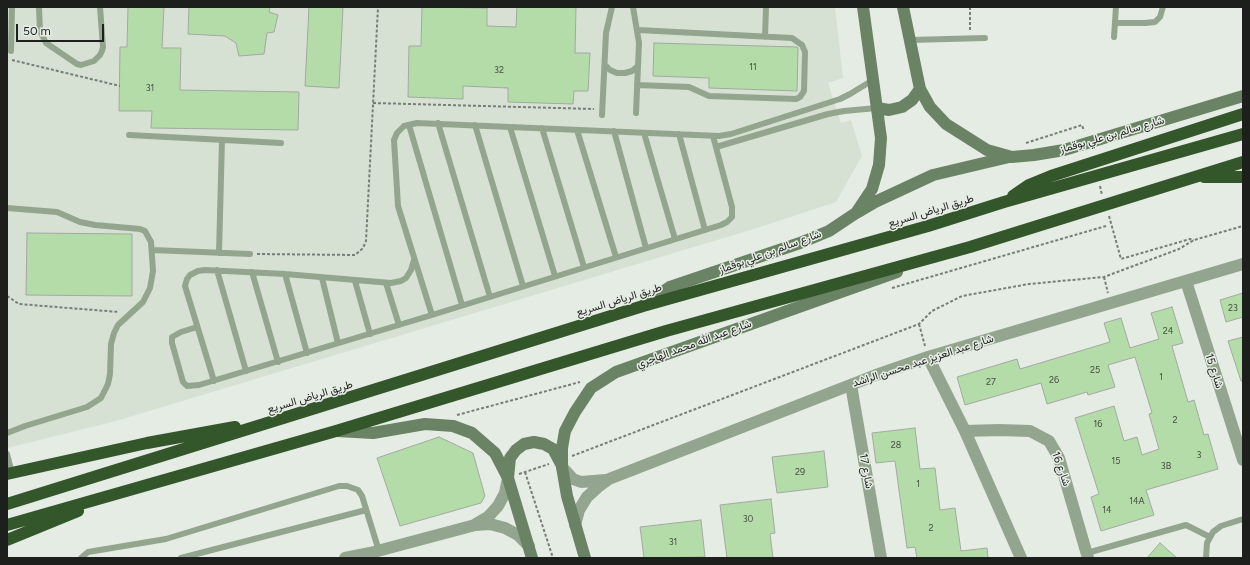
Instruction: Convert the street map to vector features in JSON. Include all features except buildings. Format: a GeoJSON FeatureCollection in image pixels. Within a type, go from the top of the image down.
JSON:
{"type":"FeatureCollection","features":[{"type":"Feature","properties":{"kind":"highway"},"geometry":{"type":"LineString","coordinates":[[1004,202],[1029,185],[1051,176],[1243,114]]}},
{"type":"Feature","properties":{"kind":"highway","name":"طريق الرياض السريع"},"geometry":{"type":"LineString","coordinates":[[7,504],[643,306],[928,226],[1004,202],[1243,134]]}},
{"type":"Feature","properties":{"kind":"highway"},"geometry":{"type":"LineString","coordinates":[[7,524],[336,431],[666,331],[970,247],[1243,162]]}},
{"type":"Feature","properties":{"kind":"highway"},"geometry":{"type":"LineString","coordinates":[[1192,177],[1243,177]]}},
{"type":"Feature","properties":{"kind":"highway"},"geometry":{"type":"LineString","coordinates":[[10,474],[147,443],[291,416]]}},
{"type":"Feature","properties":{"kind":"highway"},"geometry":{"type":"LineString","coordinates":[[7,540],[132,489]]}},
{"type":"Feature","properties":{"kind":"main road","name":"شارع سالم بن علي بوقماز"},"geometry":{"type":"LineString","coordinates":[[643,306],[670,287],[800,243],[829,231],[856,213],[872,189],[879,165],[881,138],[863,7]]}},
{"type":"Feature","properties":{"kind":"main road","name":"شارع سالم بن علي بوقماز"},"geometry":{"type":"LineString","coordinates":[[903,7],[920,89],[930,107],[946,124],[987,150],[1012,157],[1064,150],[1243,96]]}},
{"type":"Feature","properties":{"kind":"main road"},"geometry":{"type":"LineString","coordinates":[[877,108],[890,110],[902,107],[912,100],[920,89]]}},
{"type":"Feature","properties":{"kind":"main road"},"geometry":{"type":"LineString","coordinates":[[856,213],[875,202],[933,175],[1012,157]]}},
{"type":"Feature","properties":{"kind":"main road","name":"شارع عبد الله محمد الهاجري"},"geometry":{"type":"LineString","coordinates":[[586,558],[567,496],[562,463],[562,448],[565,431],[574,412],[591,388],[616,372],[970,247]]}},
{"type":"Feature","properties":{"kind":"main road"},"geometry":{"type":"LineString","coordinates":[[336,431],[373,433],[425,424],[453,426],[472,433],[495,453],[508,478],[532,558]]}},
{"type":"Feature","properties":{"kind":"main road"},"geometry":{"type":"LineString","coordinates":[[508,478],[510,458],[516,450],[524,444],[534,442],[544,444],[553,449],[562,463]]}},
{"type":"Feature","properties":{"kind":"street","name":"شارع عبد العزيز عبد محسن الراشد"},"geometry":{"type":"LineString","coordinates":[[576,525],[579,510],[587,497],[598,486],[609,479],[850,384],[928,357],[1243,264]]}},
{"type":"Feature","properties":{"kind":"street","name":"شارع 15"},"geometry":{"type":"LineString","coordinates":[[1186,281],[1243,460]]}},
{"type":"Feature","properties":{"kind":"street"},"geometry":{"type":"LineString","coordinates":[[928,357],[965,431],[1021,558]]}},
{"type":"Feature","properties":{"kind":"street","name":"شارع 17"},"geometry":{"type":"LineString","coordinates":[[850,384],[881,558]]}},
{"type":"Feature","properties":{"kind":"street","name":"شارع 16"},"geometry":{"type":"LineString","coordinates":[[965,431],[1030,431],[1049,441],[1059,458],[1088,555]]}},
{"type":"Feature","properties":{"kind":"street","name":"شارع عبد العزيز عبد محسن الراشد"},"geometry":{"type":"LineString","coordinates":[[562,463],[573,479],[581,482],[609,479]]}},
{"type":"Feature","properties":{"kind":"street"},"geometry":{"type":"LineString","coordinates":[[475,525],[488,517],[498,506],[505,493],[508,478]]}},
{"type":"Feature","properties":{"kind":"street"},"geometry":{"type":"LineString","coordinates":[[345,558],[379,551],[475,525],[490,524],[505,528],[518,535],[529,546]]}},
{"type":"Feature","properties":{"kind":"lane"},"geometry":{"type":"LineString","coordinates":[[11,51],[12,7]]}},
{"type":"Feature","properties":{"kind":"lane"},"geometry":{"type":"LineString","coordinates":[[39,7],[40,31],[46,43],[77,64],[81,65],[94,61],[98,58],[102,51],[103,46],[100,7]]}},
{"type":"Feature","properties":{"kind":"lane"},"geometry":{"type":"LineString","coordinates":[[602,112],[606,33],[612,7]]}},
{"type":"Feature","properties":{"kind":"lane"},"geometry":{"type":"LineString","coordinates":[[633,7],[639,43],[636,113]]}},
{"type":"Feature","properties":{"kind":"lane"},"geometry":{"type":"LineString","coordinates":[[765,37],[766,7]]}},
{"type":"Feature","properties":{"kind":"lane"},"geometry":{"type":"LineString","coordinates":[[1114,37],[1116,7]]}},
{"type":"Feature","properties":{"kind":"lane"},"geometry":{"type":"LineString","coordinates":[[1115,23],[1155,22],[1160,17],[1163,7]]}},
{"type":"Feature","properties":{"kind":"lane"},"geometry":{"type":"LineString","coordinates":[[637,85],[689,87],[709,96],[798,99],[802,96],[804,91],[804,48],[799,42],[792,38],[638,30]]}},
{"type":"Feature","properties":{"kind":"lane"},"geometry":{"type":"LineString","coordinates":[[910,40],[985,38]]}},
{"type":"Feature","properties":{"kind":"lane"},"geometry":{"type":"LineString","coordinates":[[604,65],[617,73],[632,71],[638,66]]}},
{"type":"Feature","properties":{"kind":"lane"},"geometry":{"type":"LineString","coordinates":[[432,315],[398,206],[394,140],[396,133],[404,126],[417,123],[713,136],[731,134],[840,99],[873,80]]}},
{"type":"Feature","properties":{"kind":"lane"},"geometry":{"type":"LineString","coordinates":[[716,147],[828,114],[877,108]]}},
{"type":"Feature","properties":{"kind":"lane"},"geometry":{"type":"LineString","coordinates":[[438,124],[490,296]]}},
{"type":"Feature","properties":{"kind":"lane"},"geometry":{"type":"LineString","coordinates":[[409,125],[462,305]]}},
{"type":"Feature","properties":{"kind":"lane"},"geometry":{"type":"LineString","coordinates":[[475,125],[523,286]]}},
{"type":"Feature","properties":{"kind":"lane"},"geometry":{"type":"LineString","coordinates":[[510,127],[555,276]]}},
{"type":"Feature","properties":{"kind":"lane"},"geometry":{"type":"LineString","coordinates":[[542,128],[584,267]]}},
{"type":"Feature","properties":{"kind":"lane"},"geometry":{"type":"LineString","coordinates":[[577,130],[616,257]]}},
{"type":"Feature","properties":{"kind":"lane"},"geometry":{"type":"LineString","coordinates":[[614,131],[646,248]]}},
{"type":"Feature","properties":{"kind":"lane"},"geometry":{"type":"LineString","coordinates":[[644,133],[675,239]]}},
{"type":"Feature","properties":{"kind":"lane"},"geometry":{"type":"LineString","coordinates":[[679,134],[705,230]]}},
{"type":"Feature","properties":{"kind":"lane"},"geometry":{"type":"LineString","coordinates":[[129,135],[281,143]]}},
{"type":"Feature","properties":{"kind":"lane"},"geometry":{"type":"LineString","coordinates":[[197,327],[181,332],[172,337],[172,344],[183,382],[192,387],[432,315],[727,222],[732,217],[733,212],[713,136]]}},
{"type":"Feature","properties":{"kind":"lane"},"geometry":{"type":"LineString","coordinates":[[219,253],[222,140]]}},
{"type":"Feature","properties":{"kind":"lane"},"geometry":{"type":"LineString","coordinates":[[7,208],[57,212],[80,222],[95,225],[140,229],[145,231],[149,236],[152,250],[153,271],[150,288],[143,302],[118,325],[114,333],[111,344],[110,374],[108,384],[101,398],[87,407],[7,433]]}},
{"type":"Feature","properties":{"kind":"lane"},"geometry":{"type":"LineString","coordinates":[[152,250],[250,254]]}},
{"type":"Feature","properties":{"kind":"lane"},"geometry":{"type":"LineString","coordinates":[[214,381],[185,286],[190,275],[198,271],[217,270],[285,274],[386,283],[396,282],[406,278],[411,270],[414,258]]}},
{"type":"Feature","properties":{"kind":"lane"},"geometry":{"type":"LineString","coordinates":[[217,270],[246,371]]}},
{"type":"Feature","properties":{"kind":"lane"},"geometry":{"type":"LineString","coordinates":[[252,272],[278,362]]}},
{"type":"Feature","properties":{"kind":"lane"},"geometry":{"type":"LineString","coordinates":[[285,274],[307,353]]}},
{"type":"Feature","properties":{"kind":"lane"},"geometry":{"type":"LineString","coordinates":[[322,278],[338,343]]}},
{"type":"Feature","properties":{"kind":"lane"},"geometry":{"type":"LineString","coordinates":[[355,281],[370,334]]}},
{"type":"Feature","properties":{"kind":"lane"},"geometry":{"type":"LineString","coordinates":[[386,283],[399,325]]}},
{"type":"Feature","properties":{"kind":"lane"},"geometry":{"type":"LineString","coordinates":[[7,454],[10,474]]}},
{"type":"Feature","properties":{"kind":"lane"},"geometry":{"type":"LineString","coordinates":[[81,558],[88,552],[166,539],[339,486],[347,486],[358,490],[362,496],[379,551]]}},
{"type":"Feature","properties":{"kind":"lane"},"geometry":{"type":"LineString","coordinates":[[181,558],[366,510]]}},
{"type":"Feature","properties":{"kind":"lane"},"geometry":{"type":"LineString","coordinates":[[1206,558],[1205,550],[1213,532],[1221,526],[1243,519]]}},
{"type":"Feature","properties":{"kind":"lane"},"geometry":{"type":"LineString","coordinates":[[1088,555],[1186,524],[1210,537]]}},
{"type":"Feature","properties":{"kind":"path"},"geometry":{"type":"LineString","coordinates":[[250,254],[355,254],[361,251],[366,241],[378,7]]}},
{"type":"Feature","properties":{"kind":"path"},"geometry":{"type":"LineString","coordinates":[[970,7],[970,38]]}},
{"type":"Feature","properties":{"kind":"path"},"geometry":{"type":"LineString","coordinates":[[11,51],[12,60],[120,86]]}},
{"type":"Feature","properties":{"kind":"path"},"geometry":{"type":"LineString","coordinates":[[373,103],[602,112]]}},
{"type":"Feature","properties":{"kind":"path"},"geometry":{"type":"LineString","coordinates":[[1025,144],[1082,125],[1084,133]]}},
{"type":"Feature","properties":{"kind":"path"},"geometry":{"type":"LineString","coordinates":[[1100,185],[1104,200]]}},
{"type":"Feature","properties":{"kind":"path"},"geometry":{"type":"LineString","coordinates":[[1108,214],[1121,259],[1190,239],[1194,240]]}},
{"type":"Feature","properties":{"kind":"path"},"geometry":{"type":"LineString","coordinates":[[886,289],[1106,226]]}},
{"type":"Feature","properties":{"kind":"path"},"geometry":{"type":"LineString","coordinates":[[508,478],[525,472],[562,463],[919,324],[932,311],[962,296],[1029,284],[1104,277],[1179,249],[1194,240],[1243,226]]}},
{"type":"Feature","properties":{"kind":"path"},"geometry":{"type":"LineString","coordinates":[[1104,277],[1111,303]]}},
{"type":"Feature","properties":{"kind":"path"},"geometry":{"type":"LineString","coordinates":[[7,296],[19,304],[131,313]]}},
{"type":"Feature","properties":{"kind":"path"},"geometry":{"type":"LineString","coordinates":[[919,324],[928,357]]}},
{"type":"Feature","properties":{"kind":"path"},"geometry":{"type":"LineString","coordinates":[[456,416],[585,380]]}},
{"type":"Feature","properties":{"kind":"path"},"geometry":{"type":"LineString","coordinates":[[525,472],[552,558]]}},
{"type":"Feature","properties":{"kind":"shaded area"},"geometry":{"type":"Polygon","coordinates":[[[7,7],[835,7],[843,78],[828,83],[841,123],[851,120],[862,156],[836,202],[757,228],[116,421],[7,448],[7,7]]]}}]}
